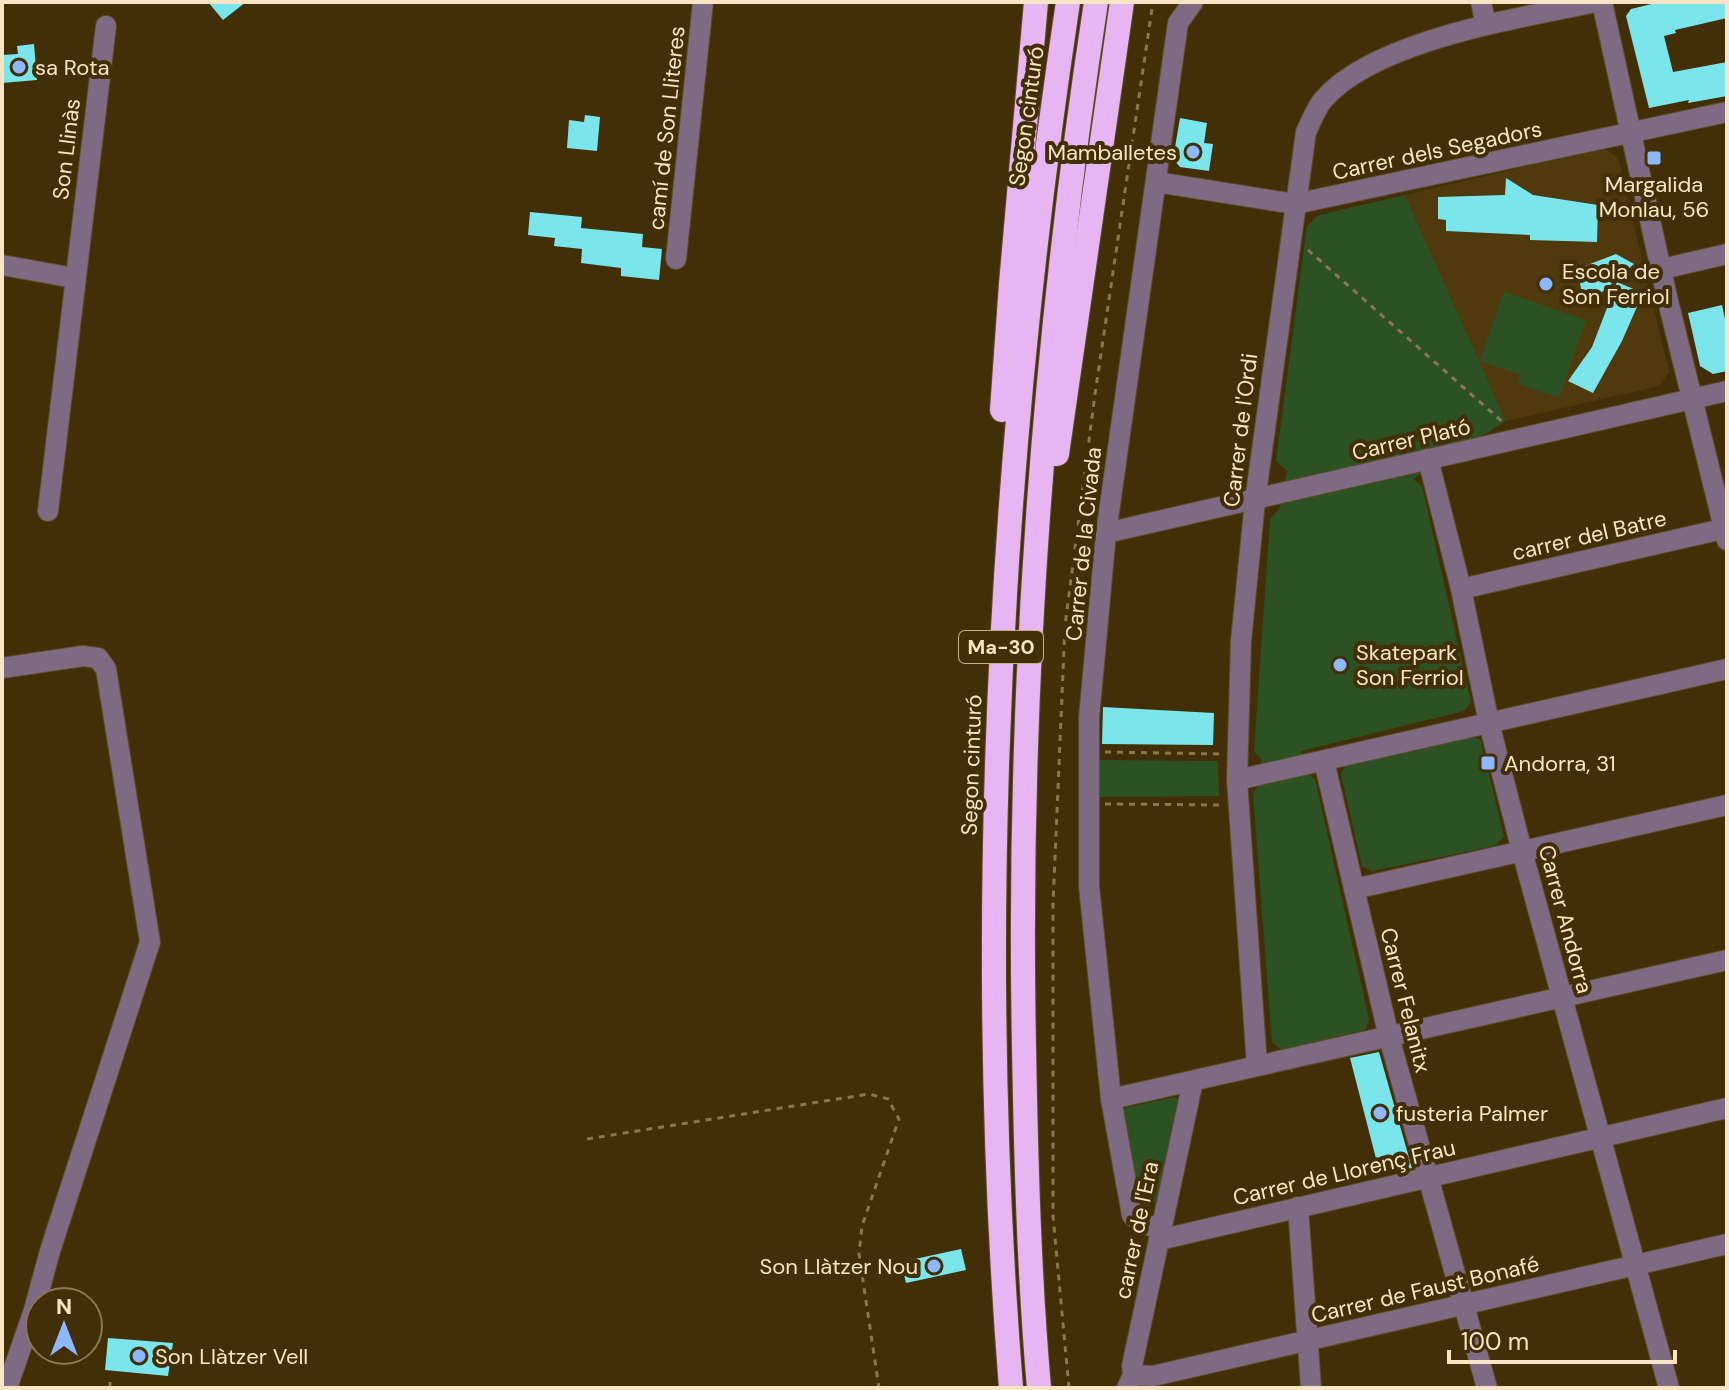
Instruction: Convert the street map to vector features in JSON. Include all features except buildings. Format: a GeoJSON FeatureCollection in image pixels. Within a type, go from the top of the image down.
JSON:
{"type":"FeatureCollection","features":[{"type":"Feature","properties":{"kind":"highway"},"geometry":{"type":"LineString","coordinates":[[1000,670],[991,619],[994,556],[1008,321],[1036,2]]}},
{"type":"Feature","properties":{"kind":"highway","name":"Segon cinturó"},"geometry":{"type":"LineString","coordinates":[[1011,1388],[998,1173],[995,832],[1000,670],[1010,505],[1030,289],[1068,2]]}},
{"type":"Feature","properties":{"kind":"highway","name":"Ma-30"},"geometry":{"type":"LineString","coordinates":[[1039,1388],[1027,1193],[1022,862],[1030,618],[1052,344],[1096,2]]}},
{"type":"Feature","properties":{"kind":"highway"},"geometry":{"type":"LineString","coordinates":[[1030,618],[1049,557],[1054,477],[1122,2]]}},
{"type":"Feature","properties":{"kind":"highway"},"geometry":{"type":"LineString","coordinates":[[1000,1388],[998,1361],[1005,1296]]}},
{"type":"Feature","properties":{"kind":"street","name":"camí de Son Lliteres"},"geometry":{"type":"LineString","coordinates":[[676,259],[703,2]]}},
{"type":"Feature","properties":{"kind":"street","name":"Carrer de la Civada"},"geometry":{"type":"LineString","coordinates":[[1160,1234],[1132,1215],[1111,1099],[1089,886],[1089,718],[1106,533],[1178,23],[1193,2]]}},
{"type":"Feature","properties":{"kind":"street"},"geometry":{"type":"LineString","coordinates":[[1481,2],[1486,25]]}},
{"type":"Feature","properties":{"kind":"street","name":"Carrer de l'Ordi"},"geometry":{"type":"LineString","coordinates":[[1257,1066],[1237,780],[1241,641],[1255,501],[1306,132],[1322,101],[1356,72],[1389,55],[1486,25],[1596,2]]}},
{"type":"Feature","properties":{"kind":"street"},"geometry":{"type":"LineString","coordinates":[[1602,2],[1662,269],[1726,532]]}},
{"type":"Feature","properties":{"kind":"street","name":"Son Llinàs"},"geometry":{"type":"LineString","coordinates":[[48,511],[106,26]]}},
{"type":"Feature","properties":{"kind":"street","name":"Carrer dels Segadors"},"geometry":{"type":"LineString","coordinates":[[1156,182],[1295,204],[1727,112]]}},
{"type":"Feature","properties":{"kind":"street"},"geometry":{"type":"LineString","coordinates":[[1662,269],[1727,254]]}},
{"type":"Feature","properties":{"kind":"street"},"geometry":{"type":"LineString","coordinates":[[2,265],[74,278]]}},
{"type":"Feature","properties":{"kind":"street","name":"Carrer Plató"},"geometry":{"type":"LineString","coordinates":[[1106,533],[1727,391]]}},
{"type":"Feature","properties":{"kind":"street","name":"Carrer Andorra"},"geometry":{"type":"LineString","coordinates":[[1428,459],[1522,851],[1669,1388]]}},
{"type":"Feature","properties":{"kind":"street","name":"carrer del Batre"},"geometry":{"type":"LineString","coordinates":[[1461,589],[1726,532]]}},
{"type":"Feature","properties":{"kind":"street"},"geometry":{"type":"LineString","coordinates":[[2,668],[83,656],[98,658],[106,669],[150,942],[7,1388]]}},
{"type":"Feature","properties":{"kind":"street"},"geometry":{"type":"LineString","coordinates":[[1237,780],[1727,669]]}},
{"type":"Feature","properties":{"kind":"street","name":"Carrer Felanitx"},"geometry":{"type":"LineString","coordinates":[[1324,761],[1389,1037],[1487,1388]]}},
{"type":"Feature","properties":{"kind":"street"},"geometry":{"type":"LineString","coordinates":[[1354,889],[1727,805]]}},
{"type":"Feature","properties":{"kind":"street"},"geometry":{"type":"LineString","coordinates":[[1111,1099],[1727,960]]}},
{"type":"Feature","properties":{"kind":"street","name":"carrer de l'Era"},"geometry":{"type":"LineString","coordinates":[[1142,1382],[1132,1366],[1193,1081]]}},
{"type":"Feature","properties":{"kind":"street","name":"Carrer de Llorenç Frau"},"geometry":{"type":"LineString","coordinates":[[1160,1234],[1298,1207],[1727,1108]]}},
{"type":"Feature","properties":{"kind":"street"},"geometry":{"type":"LineString","coordinates":[[1298,1207],[1311,1388]]}},
{"type":"Feature","properties":{"kind":"street","name":"Carrer de Faust Bonafé"},"geometry":{"type":"LineString","coordinates":[[1142,1382],[1727,1244]]}},
{"type":"Feature","properties":{"kind":"path"},"geometry":{"type":"LineString","coordinates":[[1291,234],[1521,438]]}},
{"type":"Feature","properties":{"kind":"path"},"geometry":{"type":"LineString","coordinates":[[1089,752],[1238,754]]}},
{"type":"Feature","properties":{"kind":"path"},"geometry":{"type":"LineString","coordinates":[[1089,804],[1239,805]]}},
{"type":"Feature","properties":{"kind":"path"},"geometry":{"type":"LineString","coordinates":[[587,1139],[869,1094],[888,1099],[899,1119],[862,1226],[859,1254],[879,1388]]}},
{"type":"Feature","properties":{"kind":"path"},"geometry":{"type":"LineString","coordinates":[[110,1381],[110,1388]]}},
{"type":"Feature","properties":{"kind":"shaded area","name":"Escola de Son Ferriol"},"geometry":{"type":"Polygon","coordinates":[[[1604,148],[1618,158],[1669,372],[1659,386],[1506,421],[1405,195],[1604,148]]]}},
{"type":"Feature","properties":{"kind":"green space"},"geometry":{"type":"Polygon","coordinates":[[[1405,195],[1506,421],[1413,479],[1422,486],[1471,702],[1464,711],[1301,751],[1304,772],[1315,779],[1369,1019],[1365,1030],[1282,1050],[1272,1042],[1253,793],[1262,781],[1261,758],[1254,752],[1270,519],[1280,508],[1287,471],[1276,461],[1307,226],[1319,215],[1405,195]]]}},
{"type":"Feature","properties":{"kind":"green space"},"geometry":{"type":"Polygon","coordinates":[[[1504,292],[1586,320],[1559,398],[1518,384],[1521,375],[1480,361],[1504,292]]]}},
{"type":"Feature","properties":{"kind":"green space"},"geometry":{"type":"Polygon","coordinates":[[[1473,736],[1481,741],[1504,837],[1494,846],[1372,871],[1362,866],[1341,774],[1346,765],[1473,736]]]}},
{"type":"Feature","properties":{"kind":"green space"},"geometry":{"type":"Polygon","coordinates":[[[1098,760],[1218,761],[1219,796],[1099,797],[1098,760]]]}},
{"type":"Feature","properties":{"kind":"green space"},"geometry":{"type":"Polygon","coordinates":[[[1175,1097],[1180,1101],[1158,1199],[1152,1205],[1142,1207],[1136,1200],[1121,1116],[1124,1108],[1175,1097]]]}},
{"type":"Feature","properties":{"kind":"place","name":"sa Rota"},"geometry":{"type":"Point","coordinates":[19,67]}},
{"type":"Feature","properties":{"kind":"place","name":"Mamballetes"},"geometry":{"type":"Point","coordinates":[1193,152]}},
{"type":"Feature","properties":{"kind":"place","name":"Margalida Monlau, 56"},"geometry":{"type":"Point","coordinates":[1654,158]}},
{"type":"Feature","properties":{"kind":"place","name":"Escola de Son Ferriol"},"geometry":{"type":"Point","coordinates":[1546,284]}},
{"type":"Feature","properties":{"kind":"place","name":"Skatepark Son Ferriol"},"geometry":{"type":"Point","coordinates":[1340,665]}},
{"type":"Feature","properties":{"kind":"place","name":"Andorra, 31"},"geometry":{"type":"Point","coordinates":[1488,763]}},
{"type":"Feature","properties":{"kind":"place","name":"fusteria Palmer"},"geometry":{"type":"Point","coordinates":[1380,1113]}},
{"type":"Feature","properties":{"kind":"place","name":"Son Llàtzer Nou"},"geometry":{"type":"Point","coordinates":[934,1266]}},
{"type":"Feature","properties":{"kind":"place","name":"Son Llàtzer Vell"},"geometry":{"type":"Point","coordinates":[139,1356]}}]}
